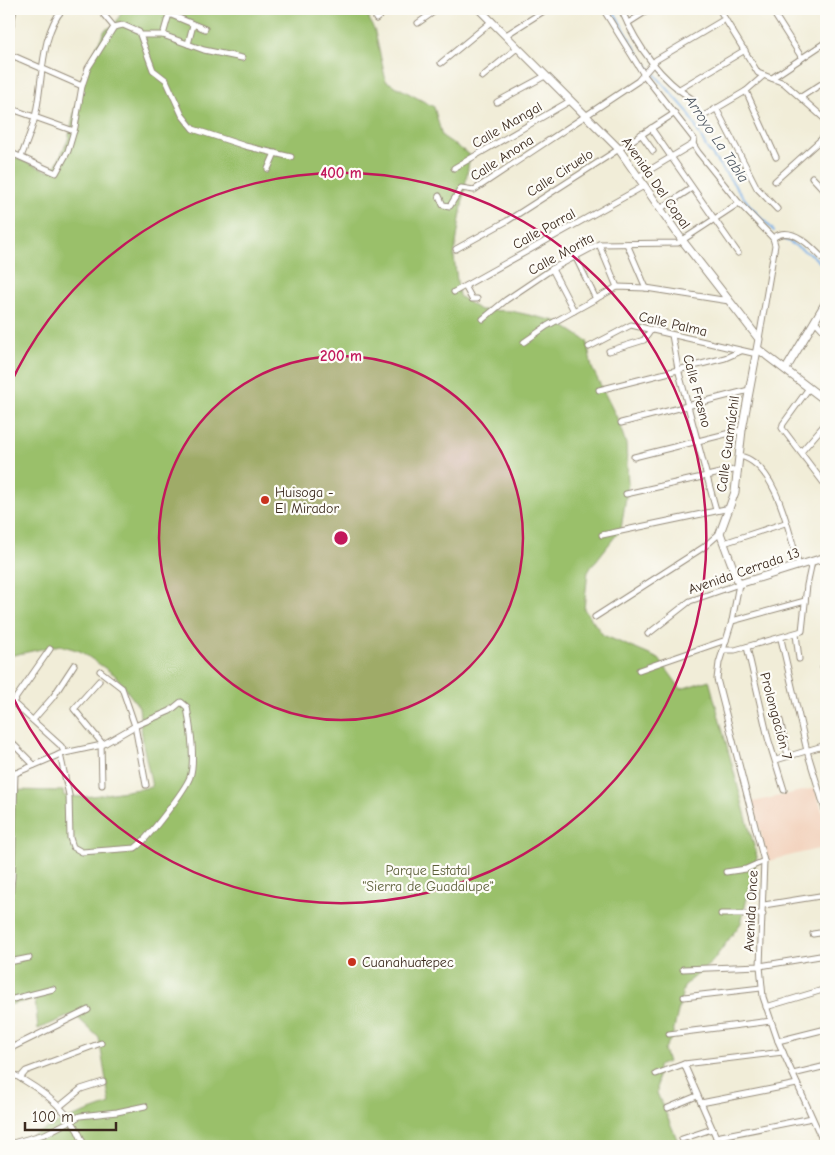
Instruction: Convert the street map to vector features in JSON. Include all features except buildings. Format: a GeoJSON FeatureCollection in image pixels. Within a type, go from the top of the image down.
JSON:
{"type":"FeatureCollection","features":[{"type":"Feature","properties":{"kind":"street"},"geometry":{"type":"LineString","coordinates":[[9,36],[14,9]]}},
{"type":"Feature","properties":{"kind":"street"},"geometry":{"type":"LineString","coordinates":[[21,157],[35,118],[43,68],[53,26],[64,9]]}},
{"type":"Feature","properties":{"kind":"street"},"geometry":{"type":"LineString","coordinates":[[99,9],[114,27]]}},
{"type":"Feature","properties":{"kind":"street"},"geometry":{"type":"LineString","coordinates":[[164,9],[169,14],[205,29]]}},
{"type":"Feature","properties":{"kind":"street"},"geometry":{"type":"LineString","coordinates":[[376,19],[388,9]]}},
{"type":"Feature","properties":{"kind":"street"},"geometry":{"type":"LineString","coordinates":[[418,23],[438,9]]}},
{"type":"Feature","properties":{"kind":"street"},"geometry":{"type":"LineString","coordinates":[[506,35],[547,9]]}},
{"type":"Feature","properties":{"kind":"street"},"geometry":{"type":"LineString","coordinates":[[603,9],[645,73],[694,139],[693,144],[739,203],[773,238],[781,234],[799,238],[813,247],[826,262]]}},
{"type":"Feature","properties":{"kind":"street"},"geometry":{"type":"LineString","coordinates":[[620,9],[651,65],[692,100]]}},
{"type":"Feature","properties":{"kind":"street"},"geometry":{"type":"LineString","coordinates":[[628,23],[650,9]]}},
{"type":"Feature","properties":{"kind":"street"},"geometry":{"type":"LineString","coordinates":[[719,9],[758,73],[784,83],[826,120]]}},
{"type":"Feature","properties":{"kind":"street"},"geometry":{"type":"LineString","coordinates":[[771,9],[802,58]]}},
{"type":"Feature","properties":{"kind":"street"},"geometry":{"type":"LineString","coordinates":[[824,9],[826,13]]}},
{"type":"Feature","properties":{"kind":"street","name":"Avenida Del Copal"},"geometry":{"type":"LineString","coordinates":[[483,10],[517,48],[618,148],[682,240],[759,340]]}},
{"type":"Feature","properties":{"kind":"street"},"geometry":{"type":"LineString","coordinates":[[163,36],[169,14]]}},
{"type":"Feature","properties":{"kind":"street"},"geometry":{"type":"LineString","coordinates":[[586,116],[645,73],[651,65],[725,19]]}},
{"type":"Feature","properties":{"kind":"street"},"geometry":{"type":"LineString","coordinates":[[441,63],[492,21]]}},
{"type":"Feature","properties":{"kind":"street"},"geometry":{"type":"LineString","coordinates":[[9,152],[55,174],[68,151],[74,132],[82,86],[88,68],[114,27],[123,25],[135,29],[141,35],[154,70],[166,80],[182,116],[190,126],[245,146],[291,157]]}},
{"type":"Feature","properties":{"kind":"street"},"geometry":{"type":"LineString","coordinates":[[188,44],[193,25]]}},
{"type":"Feature","properties":{"kind":"street"},"geometry":{"type":"LineString","coordinates":[[141,35],[163,36],[242,58]]}},
{"type":"Feature","properties":{"kind":"street"},"geometry":{"type":"LineString","coordinates":[[772,78],[826,42]]}},
{"type":"Feature","properties":{"kind":"street"},"geometry":{"type":"LineString","coordinates":[[482,77],[517,48]]}},
{"type":"Feature","properties":{"kind":"street"},"geometry":{"type":"LineString","coordinates":[[678,90],[744,50]]}},
{"type":"Feature","properties":{"kind":"street"},"geometry":{"type":"LineString","coordinates":[[9,54],[82,86]]}},
{"type":"Feature","properties":{"kind":"street"},"geometry":{"type":"LineString","coordinates":[[496,102],[545,76]]}},
{"type":"Feature","properties":{"kind":"street"},"geometry":{"type":"LineString","coordinates":[[702,117],[746,90],[763,76]]}},
{"type":"Feature","properties":{"kind":"street"},"geometry":{"type":"LineString","coordinates":[[801,97],[826,81]]}},
{"type":"Feature","properties":{"kind":"street"},"geometry":{"type":"LineString","coordinates":[[746,90],[776,156]]}},
{"type":"Feature","properties":{"kind":"street","name":"Calle Mangal"},"geometry":{"type":"LineString","coordinates":[[454,168],[570,101]]}},
{"type":"Feature","properties":{"kind":"street"},"geometry":{"type":"LineString","coordinates":[[9,108],[74,132]]}},
{"type":"Feature","properties":{"kind":"street"},"geometry":{"type":"LineString","coordinates":[[716,108],[757,188],[778,209]]}},
{"type":"Feature","properties":{"kind":"street","name":"Calle Ciruelo"},"geometry":{"type":"LineString","coordinates":[[456,249],[507,221],[675,113]]}},
{"type":"Feature","properties":{"kind":"street","name":"Calle Anona"},"geometry":{"type":"LineString","coordinates":[[439,196],[443,205],[448,207],[461,188],[474,190],[586,116]]}},
{"type":"Feature","properties":{"kind":"street"},"geometry":{"type":"LineString","coordinates":[[651,128],[738,253]]}},
{"type":"Feature","properties":{"kind":"street"},"geometry":{"type":"LineString","coordinates":[[641,134],[653,151]]}},
{"type":"Feature","properties":{"kind":"street"},"geometry":{"type":"LineString","coordinates":[[775,181],[826,136]]}},
{"type":"Feature","properties":{"kind":"street"},"geometry":{"type":"LineString","coordinates":[[638,177],[693,144]]}},
{"type":"Feature","properties":{"kind":"street"},"geometry":{"type":"LineString","coordinates":[[268,169],[276,153]]}},
{"type":"Feature","properties":{"kind":"street"},"geometry":{"type":"LineString","coordinates":[[812,177],[826,192]]}},
{"type":"Feature","properties":{"kind":"street","name":"Calle Parral"},"geometry":{"type":"LineString","coordinates":[[454,292],[644,186]]}},
{"type":"Feature","properties":{"kind":"street"},"geometry":{"type":"LineString","coordinates":[[660,209],[692,188]]}},
{"type":"Feature","properties":{"kind":"street","name":"Calle Morita"},"geometry":{"type":"LineString","coordinates":[[484,319],[552,269],[576,258],[599,244],[674,244],[739,203]]}},
{"type":"Feature","properties":{"kind":"street","name":"Calle Guamúchil"},"geometry":{"type":"LineString","coordinates":[[595,618],[704,547],[720,533],[731,508],[740,456],[742,430],[775,245],[773,238]]}},
{"type":"Feature","properties":{"kind":"street"},"geometry":{"type":"LineString","coordinates":[[599,244],[617,287]]}},
{"type":"Feature","properties":{"kind":"street"},"geometry":{"type":"LineString","coordinates":[[627,244],[646,288]]}},
{"type":"Feature","properties":{"kind":"street"},"geometry":{"type":"LineString","coordinates":[[576,258],[596,299]]}},
{"type":"Feature","properties":{"kind":"street"},"geometry":{"type":"LineString","coordinates":[[552,269],[574,311]]}},
{"type":"Feature","properties":{"kind":"street"},"geometry":{"type":"LineString","coordinates":[[465,286],[472,299],[477,299]]}},
{"type":"Feature","properties":{"kind":"street"},"geometry":{"type":"LineString","coordinates":[[524,342],[617,287],[646,288],[729,300]]}},
{"type":"Feature","properties":{"kind":"street"},"geometry":{"type":"LineString","coordinates":[[786,369],[826,302]]}},
{"type":"Feature","properties":{"kind":"street"},"geometry":{"type":"LineString","coordinates":[[815,321],[826,332]]}},
{"type":"Feature","properties":{"kind":"street","name":"Calle Palma"},"geometry":{"type":"LineString","coordinates":[[589,347],[627,326],[741,351],[757,351]]}},
{"type":"Feature","properties":{"kind":"street"},"geometry":{"type":"LineString","coordinates":[[610,351],[644,340],[651,330]]}},
{"type":"Feature","properties":{"kind":"street","name":"Calle Fresno"},"geometry":{"type":"LineString","coordinates":[[672,335],[678,369],[699,441],[716,510]]}},
{"type":"Feature","properties":{"kind":"street"},"geometry":{"type":"LineString","coordinates":[[599,390],[725,358],[741,351]]}},
{"type":"Feature","properties":{"kind":"street"},"geometry":{"type":"LineString","coordinates":[[757,351],[786,369],[826,401]]}},
{"type":"Feature","properties":{"kind":"street"},"geometry":{"type":"LineString","coordinates":[[809,388],[782,427],[826,486]]}},
{"type":"Feature","properties":{"kind":"street"},"geometry":{"type":"LineString","coordinates":[[621,422],[749,390]]}},
{"type":"Feature","properties":{"kind":"street"},"geometry":{"type":"LineString","coordinates":[[800,452],[826,423]]}},
{"type":"Feature","properties":{"kind":"street"},"geometry":{"type":"LineString","coordinates":[[634,456],[742,430]]}},
{"type":"Feature","properties":{"kind":"street"},"geometry":{"type":"LineString","coordinates":[[740,456],[752,460],[768,476],[798,566]]}},
{"type":"Feature","properties":{"kind":"street"},"geometry":{"type":"LineString","coordinates":[[626,494],[738,469]]}},
{"type":"Feature","properties":{"kind":"street"},"geometry":{"type":"LineString","coordinates":[[602,534],[731,508]]}},
{"type":"Feature","properties":{"kind":"street"},"geometry":{"type":"LineString","coordinates":[[724,543],[785,523]]}},
{"type":"Feature","properties":{"kind":"street"},"geometry":{"type":"LineString","coordinates":[[720,533],[739,584]]}},
{"type":"Feature","properties":{"kind":"street","name":"Avenida Cerrada 13"},"geometry":{"type":"LineString","coordinates":[[648,634],[690,601],[826,557]]}},
{"type":"Feature","properties":{"kind":"street"},"geometry":{"type":"LineString","coordinates":[[723,650],[736,650],[781,639],[784,636],[796,634],[804,629],[805,601],[812,562]]}},
{"type":"Feature","properties":{"kind":"street","name":"Avenida Once"},"geometry":{"type":"LineString","coordinates":[[739,584],[732,621],[717,672],[718,685],[764,861],[764,905],[760,966],[761,988],[778,1041],[825,1146]]}},
{"type":"Feature","properties":{"kind":"street"},"geometry":{"type":"LineString","coordinates":[[732,621],[805,601]]}},
{"type":"Feature","properties":{"kind":"street"},"geometry":{"type":"LineString","coordinates":[[796,634],[800,658]]}},
{"type":"Feature","properties":{"kind":"street"},"geometry":{"type":"LineString","coordinates":[[781,639],[807,751],[826,813]]}},
{"type":"Feature","properties":{"kind":"street"},"geometry":{"type":"LineString","coordinates":[[639,670],[726,640]]}},
{"type":"Feature","properties":{"kind":"street","name":"Prolongación 7"},"geometry":{"type":"LineString","coordinates":[[747,647],[768,738],[784,790]]}},
{"type":"Feature","properties":{"kind":"street"},"geometry":{"type":"LineString","coordinates":[[9,776],[62,754],[102,745],[136,726],[170,711],[182,702],[187,707],[192,743],[189,778],[142,843],[135,848],[82,852],[76,848],[70,838],[69,795],[62,754],[61,746],[11,700],[50,650]]}},
{"type":"Feature","properties":{"kind":"street"},"geometry":{"type":"LineString","coordinates":[[33,720],[53,697],[74,665]]}},
{"type":"Feature","properties":{"kind":"street"},"geometry":{"type":"LineString","coordinates":[[100,671],[122,688],[136,726],[146,785]]}},
{"type":"Feature","properties":{"kind":"street"},"geometry":{"type":"LineString","coordinates":[[99,681],[74,709],[99,737],[102,745],[102,785]]}},
{"type":"Feature","properties":{"kind":"street"},"geometry":{"type":"LineString","coordinates":[[780,720],[788,756]]}},
{"type":"Feature","properties":{"kind":"street"},"geometry":{"type":"LineString","coordinates":[[9,740],[34,765]]}},
{"type":"Feature","properties":{"kind":"street"},"geometry":{"type":"LineString","coordinates":[[776,760],[826,745]]}},
{"type":"Feature","properties":{"kind":"street"},"geometry":{"type":"LineString","coordinates":[[9,908],[11,829],[15,773]]}},
{"type":"Feature","properties":{"kind":"street"},"geometry":{"type":"LineString","coordinates":[[726,872],[746,869],[764,861]]}},
{"type":"Feature","properties":{"kind":"street"},"geometry":{"type":"LineString","coordinates":[[764,905],[826,894]]}},
{"type":"Feature","properties":{"kind":"street"},"geometry":{"type":"LineString","coordinates":[[721,914],[763,914]]}},
{"type":"Feature","properties":{"kind":"street"},"geometry":{"type":"LineString","coordinates":[[813,934],[826,932]]}},
{"type":"Feature","properties":{"kind":"street"},"geometry":{"type":"LineString","coordinates":[[683,969],[760,966],[826,955]]}},
{"type":"Feature","properties":{"kind":"street"},"geometry":{"type":"LineString","coordinates":[[9,962],[28,958]]}},
{"type":"Feature","properties":{"kind":"street"},"geometry":{"type":"LineString","coordinates":[[684,997],[761,988]]}},
{"type":"Feature","properties":{"kind":"street"},"geometry":{"type":"LineString","coordinates":[[9,1000],[53,989]]}},
{"type":"Feature","properties":{"kind":"street"},"geometry":{"type":"LineString","coordinates":[[766,1007],[826,989]]}},
{"type":"Feature","properties":{"kind":"street"},"geometry":{"type":"LineString","coordinates":[[9,1049],[88,1010]]}},
{"type":"Feature","properties":{"kind":"street"},"geometry":{"type":"LineString","coordinates":[[669,1034],[771,1022]]}},
{"type":"Feature","properties":{"kind":"street"},"geometry":{"type":"LineString","coordinates":[[778,1041],[826,1029]]}},
{"type":"Feature","properties":{"kind":"street"},"geometry":{"type":"LineString","coordinates":[[20,1078],[26,1071],[101,1043]]}},
{"type":"Feature","properties":{"kind":"street"},"geometry":{"type":"LineString","coordinates":[[656,1074],[684,1064],[783,1052]]}},
{"type":"Feature","properties":{"kind":"street"},"geometry":{"type":"LineString","coordinates":[[684,1064],[720,1146]]}},
{"type":"Feature","properties":{"kind":"street"},"geometry":{"type":"LineString","coordinates":[[792,1074],[826,1066]]}},
{"type":"Feature","properties":{"kind":"street"},"geometry":{"type":"LineString","coordinates":[[9,1072],[59,1107],[73,1120],[82,1140]]}},
{"type":"Feature","properties":{"kind":"street"},"geometry":{"type":"LineString","coordinates":[[59,1107],[81,1089],[103,1082]]}},
{"type":"Feature","properties":{"kind":"street"},"geometry":{"type":"LineString","coordinates":[[701,1104],[797,1084]]}},
{"type":"Feature","properties":{"kind":"street"},"geometry":{"type":"LineString","coordinates":[[668,1108],[697,1096]]}},
{"type":"Feature","properties":{"kind":"street"},"geometry":{"type":"LineString","coordinates":[[9,1144],[45,1134],[80,1116],[117,1112],[145,1106]]}},
{"type":"Feature","properties":{"kind":"street"},"geometry":{"type":"LineString","coordinates":[[716,1137],[812,1118]]}},
{"type":"Feature","properties":{"kind":"street"},"geometry":{"type":"LineString","coordinates":[[682,1139],[712,1129]]}},
{"type":"Feature","properties":{"kind":"shaded area"},"geometry":{"type":"Polygon","coordinates":[[[815,788],[826,824],[826,847],[768,861],[753,802],[815,788]]]}},
{"type":"Feature","properties":{"kind":"green space","name":"Parque Estatal \"Sierra de Guadalupe\""},"geometry":{"type":"Polygon","coordinates":[[[123,9],[365,9],[375,32],[386,81],[434,107],[442,136],[470,155],[454,257],[459,296],[480,310],[511,311],[556,321],[587,341],[592,368],[618,420],[626,444],[628,484],[621,529],[588,571],[584,609],[603,635],[659,659],[681,689],[709,680],[757,857],[741,923],[712,962],[684,986],[672,1037],[664,1050],[668,1062],[658,1066],[657,1093],[680,1146],[9,1146],[65,1120],[110,1104],[99,1038],[74,1014],[38,1029],[35,999],[9,1005],[12,790],[63,791],[64,796],[86,797],[152,787],[143,744],[139,707],[115,675],[80,651],[60,645],[9,656],[9,155],[48,171],[56,165],[68,140],[83,75],[105,30],[115,25],[123,9]]]}},
{"type":"Feature","properties":{"kind":"waterway","name":"Arroyo La Tabla"},"geometry":{"type":"LineString","coordinates":[[612,9],[643,61],[688,112],[706,147],[751,207],[774,231]]}},
{"type":"Feature","properties":{"kind":"waterway","name":"Arroyo La Tabla"},"geometry":{"type":"LineString","coordinates":[[782,238],[813,256],[826,268]]}},
{"type":"Feature","properties":{"kind":"place","name":"Huisoga - El Mirador"},"geometry":{"type":"Point","coordinates":[265,500]}},
{"type":"Feature","properties":{"kind":"place","name":"Cuanahuatepec"},"geometry":{"type":"Point","coordinates":[352,962]}}]}
